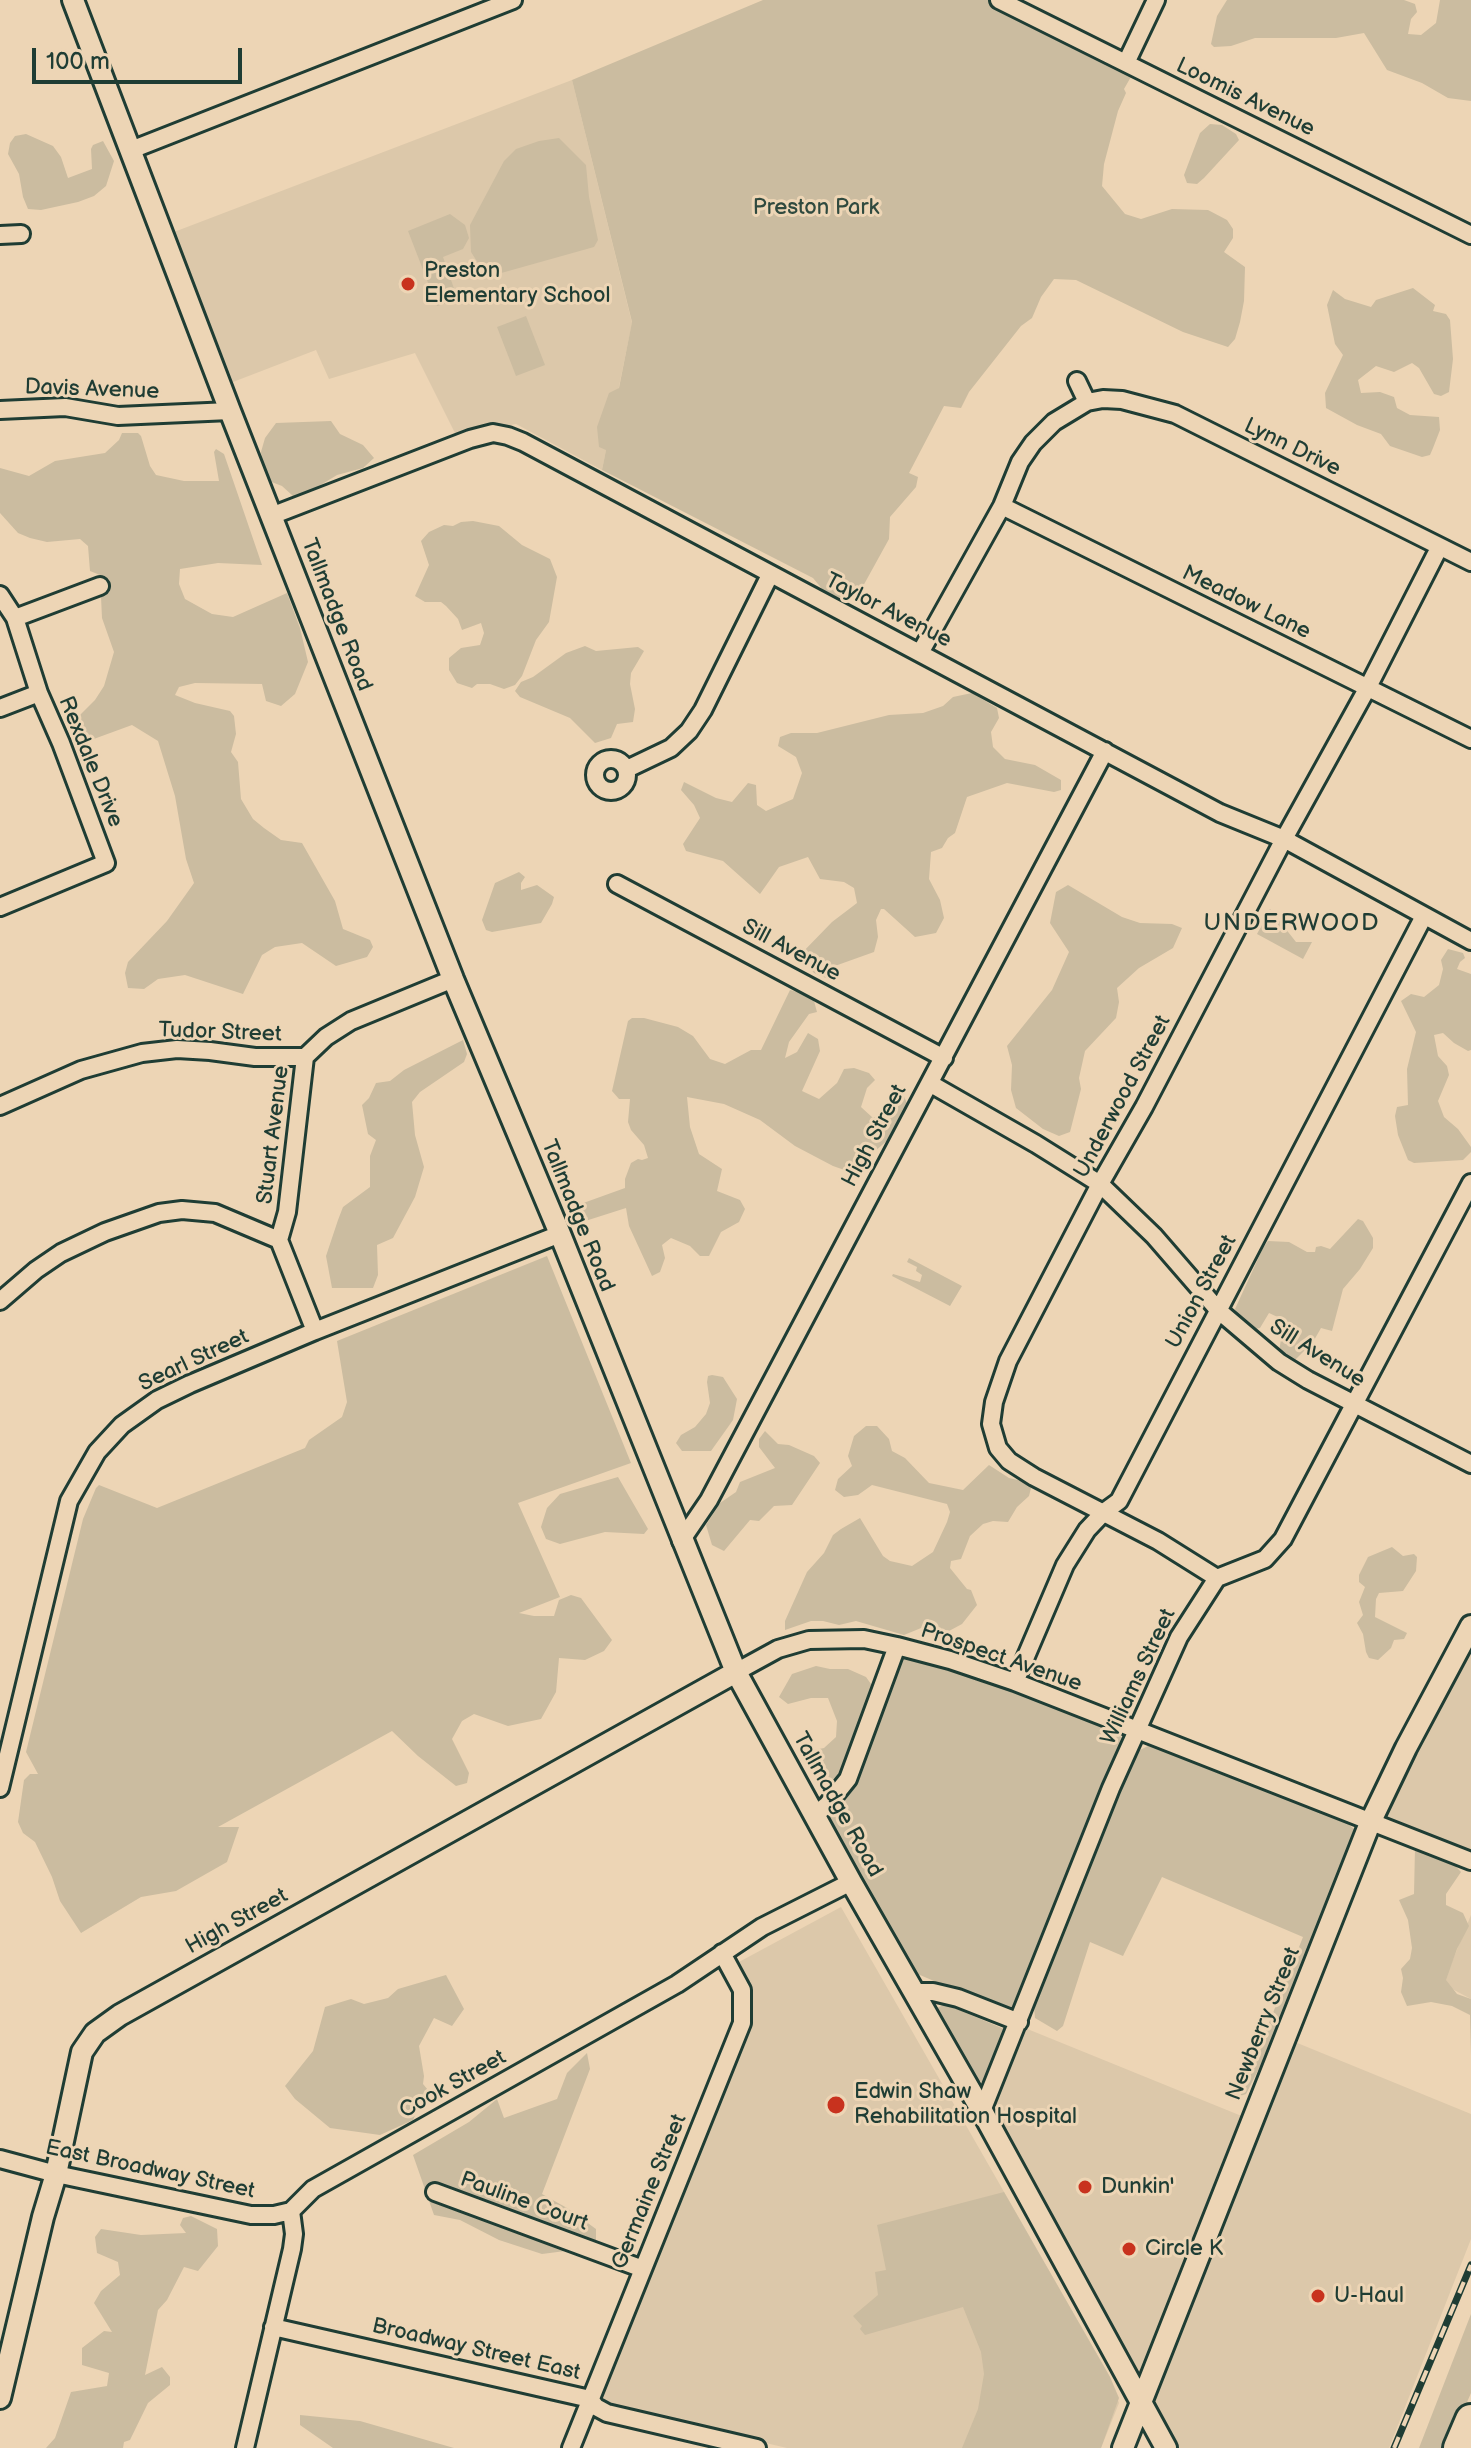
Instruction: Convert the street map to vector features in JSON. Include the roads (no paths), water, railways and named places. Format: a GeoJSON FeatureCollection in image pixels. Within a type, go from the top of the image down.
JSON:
{"type":"FeatureCollection","features":[{"type":"Feature","properties":{"kind":"highway"},"geometry":{"type":"LineString","coordinates":[[1459,2448],[1471,2420]]}},
{"type":"Feature","properties":{"kind":"street","name":"Tallmadge Road"},"geometry":{"type":"LineString","coordinates":[[73,0],[453,979],[560,1234],[736,1672],[1166,2448]]}},
{"type":"Feature","properties":{"kind":"street"},"geometry":{"type":"LineString","coordinates":[[131,150],[513,0]]}},
{"type":"Feature","properties":{"kind":"street","name":"Loomis Avenue"},"geometry":{"type":"LineString","coordinates":[[999,0],[1471,235]]}},
{"type":"Feature","properties":{"kind":"street"},"geometry":{"type":"LineString","coordinates":[[1126,63],[1156,0]]}},
{"type":"Feature","properties":{"kind":"street"},"geometry":{"type":"LineString","coordinates":[[0,235],[21,234]]}},
{"type":"Feature","properties":{"kind":"street"},"geometry":{"type":"LineString","coordinates":[[920,653],[1002,506],[1020,462],[1033,443],[1054,422],[1087,402],[1077,381]]}},
{"type":"Feature","properties":{"kind":"street","name":"Lynn Drive"},"geometry":{"type":"LineString","coordinates":[[1087,402],[1122,400],[1175,414],[1471,562]]}},
{"type":"Feature","properties":{"kind":"street","name":"Davis Avenue"},"geometry":{"type":"LineString","coordinates":[[0,410],[65,407],[118,416],[230,411]]}},
{"type":"Feature","properties":{"kind":"street","name":"Taylor Avenue"},"geometry":{"type":"LineString","coordinates":[[271,516],[470,439],[493,433],[523,442],[1220,813],[1284,839],[1471,941]]}},
{"type":"Feature","properties":{"kind":"street","name":"Meadow Lane"},"geometry":{"type":"LineString","coordinates":[[1002,506],[1471,739]]}},
{"type":"Feature","properties":{"kind":"street","name":"Underwood Street"},"geometry":{"type":"LineString","coordinates":[[1217,1578],[1009,1461],[998,1448],[991,1424],[995,1398],[1008,1361],[1100,1184],[1368,687],[1439,548]]}},
{"type":"Feature","properties":{"kind":"street"},"geometry":{"type":"LineString","coordinates":[[627,769],[671,748],[689,731],[703,710],[770,575]]}},
{"type":"Feature","properties":{"kind":"street"},"geometry":{"type":"LineString","coordinates":[[15,618],[100,586]]}},
{"type":"Feature","properties":{"kind":"street","name":"Rexdale Drive"},"geometry":{"type":"LineString","coordinates":[[0,595],[15,618],[39,693],[106,863],[0,907]]}},
{"type":"Feature","properties":{"kind":"street"},"geometry":{"type":"LineString","coordinates":[[0,708],[39,693]]}},
{"type":"Feature","properties":{"kind":"street","name":"High Street"},"geometry":{"type":"LineString","coordinates":[[681,1541],[709,1500],[1105,751]]}},
{"type":"Feature","properties":{"kind":"street","name":"Sill Avenue"},"geometry":{"type":"LineString","coordinates":[[617,884],[944,1058]]}},
{"type":"Feature","properties":{"kind":"street","name":"Union Street"},"geometry":{"type":"LineString","coordinates":[[1015,1682],[1065,1565],[1087,1530],[1119,1501],[1424,916]]}},
{"type":"Feature","properties":{"kind":"street","name":"Stuart Avenue"},"geometry":{"type":"LineString","coordinates":[[279,1240],[287,1212],[305,1057],[326,1037],[351,1021],[453,979]]}},
{"type":"Feature","properties":{"kind":"street","name":"Tudor Street"},"geometry":{"type":"LineString","coordinates":[[0,1106],[81,1070],[142,1053],[194,1050],[255,1057],[305,1057]]}},
{"type":"Feature","properties":{"kind":"street","name":"Sill Avenue"},"geometry":{"type":"LineString","coordinates":[[931,1084],[1100,1184],[1154,1236],[1219,1311],[1279,1362],[1471,1464]]}},
{"type":"Feature","properties":{"kind":"street"},"geometry":{"type":"LineString","coordinates":[[1217,1578],[1265,1559],[1290,1530],[1471,1183]]}},
{"type":"Feature","properties":{"kind":"street"},"geometry":{"type":"LineString","coordinates":[[0,1301],[61,1253],[105,1232],[159,1213],[182,1210],[215,1213],[279,1240],[315,1331]]}},
{"type":"Feature","properties":{"kind":"street","name":"Searl Street"},"geometry":{"type":"LineString","coordinates":[[0,1788],[63,1522],[78,1481],[97,1452],[122,1425],[157,1400],[315,1331],[560,1234]]}},
{"type":"Feature","properties":{"kind":"street","name":"Williams Street"},"geometry":{"type":"LineString","coordinates":[[982,2111],[1111,1788],[1179,1637],[1217,1578]]}},
{"type":"Feature","properties":{"kind":"street","name":"Newberry Street"},"geometry":{"type":"LineString","coordinates":[[1123,2448],[1370,1823],[1471,1626]]}},
{"type":"Feature","properties":{"kind":"street","name":"Prospect Avenue"},"geometry":{"type":"LineString","coordinates":[[736,1672],[778,1649],[809,1640],[864,1639],[897,1646],[1015,1682],[1471,1861]]}},
{"type":"Feature","properties":{"kind":"street"},"geometry":{"type":"LineString","coordinates":[[816,1814],[848,1779],[897,1646]]}},
{"type":"Feature","properties":{"kind":"street","name":"High Street"},"geometry":{"type":"LineString","coordinates":[[0,2398],[56,2174],[82,2052],[94,2033],[105,2024],[736,1672]]}},
{"type":"Feature","properties":{"kind":"street","name":"Cook Street"},"geometry":{"type":"LineString","coordinates":[[291,2211],[313,2189],[677,1984],[762,1927],[851,1882]]}},
{"type":"Feature","properties":{"kind":"street","name":"Germaine Street"},"geometry":{"type":"LineString","coordinates":[[571,2448],[742,2023],[742,1990],[722,1953]]}},
{"type":"Feature","properties":{"kind":"street"},"geometry":{"type":"LineString","coordinates":[[916,1992],[933,1992],[958,1998],[1019,2022]]}},
{"type":"Feature","properties":{"kind":"street","name":"East Broadway Street"},"geometry":{"type":"LineString","coordinates":[[0,2159],[56,2174],[251,2215],[291,2211]]}},
{"type":"Feature","properties":{"kind":"street","name":"Pauline Court"},"geometry":{"type":"LineString","coordinates":[[435,2192],[643,2269]]}},
{"type":"Feature","properties":{"kind":"street"},"geometry":{"type":"LineString","coordinates":[[245,2448],[292,2249],[291,2211]]}},
{"type":"Feature","properties":{"kind":"street","name":"Broadway Street East"},"geometry":{"type":"LineString","coordinates":[[273,2327],[590,2399],[607,2413],[757,2448]]}},
{"type":"Feature","properties":{"kind":"railway"},"geometry":{"type":"LineString","coordinates":[[1394,2448],[1471,2265]]}},
{"type":"Feature","properties":{"kind":"place","name":"Preston Elementary School"},"geometry":{"type":"Point","coordinates":[408,284]}},
{"type":"Feature","properties":{"kind":"place","name":"Edwin Shaw Rehabilitation Hospital"},"geometry":{"type":"Point","coordinates":[836,2105]}},
{"type":"Feature","properties":{"kind":"place","name":"Dunkin'"},"geometry":{"type":"Point","coordinates":[1085,2187]}},
{"type":"Feature","properties":{"kind":"place","name":"Circle K"},"geometry":{"type":"Point","coordinates":[1129,2249]}},
{"type":"Feature","properties":{"kind":"place","name":"U-Haul"},"geometry":{"type":"Point","coordinates":[1318,2296]}},
{"type":"Feature","properties":{"kind":"district","name":"UNDERWOOD"},"geometry":{"type":"Point","coordinates":[1292,924]}},
{"type":"Feature","properties":{"kind":"park label","name":"Preston Park"},"geometry":{"type":"Point","coordinates":[816,208]}}]}
